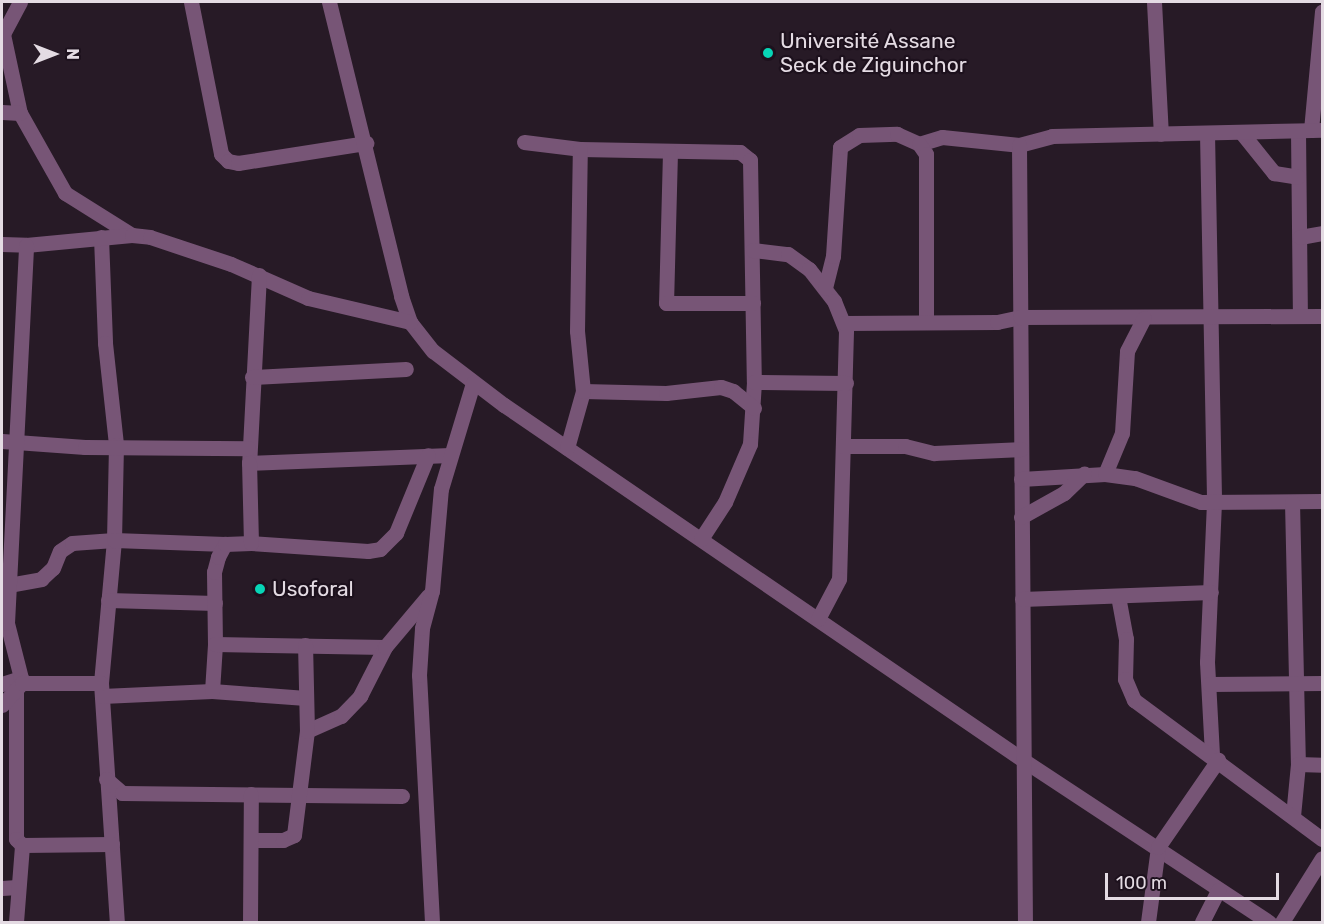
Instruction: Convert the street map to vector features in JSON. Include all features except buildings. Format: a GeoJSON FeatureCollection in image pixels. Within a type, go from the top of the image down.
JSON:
{"type":"FeatureCollection","features":[{"type":"Feature","properties":{"kind":"street"},"geometry":{"type":"LineString","coordinates":[[20,2],[3,34],[20,113],[65,193],[132,235]]}},
{"type":"Feature","properties":{"kind":"street"},"geometry":{"type":"LineString","coordinates":[[191,2],[221,154],[228,161],[238,163],[366,143]]}},
{"type":"Feature","properties":{"kind":"street"},"geometry":{"type":"LineString","coordinates":[[329,2],[410,322],[433,351],[472,383],[1023,760],[1269,922]]}},
{"type":"Feature","properties":{"kind":"street"},"geometry":{"type":"LineString","coordinates":[[1154,2],[1161,134]]}},
{"type":"Feature","properties":{"kind":"street"},"geometry":{"type":"LineString","coordinates":[[1300,315],[1298,177],[1311,130],[1323,12]]}},
{"type":"Feature","properties":{"kind":"street"},"geometry":{"type":"LineString","coordinates":[[2,112],[20,113]]}},
{"type":"Feature","properties":{"kind":"street"},"geometry":{"type":"LineString","coordinates":[[919,144],[942,137],[1019,145],[1052,136],[1311,130]]}},
{"type":"Feature","properties":{"kind":"street"},"geometry":{"type":"LineString","coordinates":[[1241,132],[1274,173],[1298,177]]}},
{"type":"Feature","properties":{"kind":"street"},"geometry":{"type":"LineString","coordinates":[[1148,922],[1158,847],[1215,758],[1209,684],[1214,502],[1209,318],[1208,133]]}},
{"type":"Feature","properties":{"kind":"street"},"geometry":{"type":"LineString","coordinates":[[825,288],[832,256],[840,147],[859,135],[897,134],[919,144],[926,154],[926,322]]}},
{"type":"Feature","properties":{"kind":"street"},"geometry":{"type":"LineString","coordinates":[[524,142],[580,149],[740,152],[750,160],[754,408],[746,460],[701,539]]}},
{"type":"Feature","properties":{"kind":"street"},"geometry":{"type":"LineString","coordinates":[[1019,145],[1025,922]]}},
{"type":"Feature","properties":{"kind":"street"},"geometry":{"type":"LineString","coordinates":[[567,448],[583,391],[577,331],[580,149]]}},
{"type":"Feature","properties":{"kind":"street"},"geometry":{"type":"LineString","coordinates":[[670,152],[666,303],[753,303]]}},
{"type":"Feature","properties":{"kind":"street"},"geometry":{"type":"LineString","coordinates":[[1300,237],[1323,233]]}},
{"type":"Feature","properties":{"kind":"street"},"geometry":{"type":"LineString","coordinates":[[2,244],[26,245],[132,235],[185,248],[259,275],[308,298],[410,322]]}},
{"type":"Feature","properties":{"kind":"street"},"geometry":{"type":"LineString","coordinates":[[101,237],[105,343],[116,445],[114,540],[102,689],[117,922]]}},
{"type":"Feature","properties":{"kind":"street"},"geometry":{"type":"LineString","coordinates":[[2,684],[21,678],[7,623],[6,586],[9,441],[26,245]]}},
{"type":"Feature","properties":{"kind":"street"},"geometry":{"type":"LineString","coordinates":[[753,250],[788,254],[825,288],[844,323],[846,383],[839,579],[818,619]]}},
{"type":"Feature","properties":{"kind":"street"},"geometry":{"type":"LineString","coordinates":[[251,543],[248,455],[259,275]]}},
{"type":"Feature","properties":{"kind":"street"},"geometry":{"type":"LineString","coordinates":[[844,323],[997,322],[1020,317],[1323,316]]}},
{"type":"Feature","properties":{"kind":"street"},"geometry":{"type":"LineString","coordinates":[[1105,474],[1122,433],[1126,351],[1144,318]]}},
{"type":"Feature","properties":{"kind":"street"},"geometry":{"type":"LineString","coordinates":[[252,377],[406,369]]}},
{"type":"Feature","properties":{"kind":"street"},"geometry":{"type":"LineString","coordinates":[[754,382],[846,383]]}},
{"type":"Feature","properties":{"kind":"street"},"geometry":{"type":"LineString","coordinates":[[432,922],[419,675],[422,628],[432,591],[441,489],[472,383]]}},
{"type":"Feature","properties":{"kind":"street"},"geometry":{"type":"LineString","coordinates":[[583,391],[666,393],[721,387],[733,391],[754,408]]}},
{"type":"Feature","properties":{"kind":"street"},"geometry":{"type":"LineString","coordinates":[[9,441],[77,447],[116,445],[248,455],[450,455]]}},
{"type":"Feature","properties":{"kind":"street"},"geometry":{"type":"LineString","coordinates":[[843,446],[905,446],[934,453],[1021,449]]}},
{"type":"Feature","properties":{"kind":"street"},"geometry":{"type":"LineString","coordinates":[[6,586],[41,579],[66,546],[114,540],[380,549],[396,533],[428,455]]}},
{"type":"Feature","properties":{"kind":"street"},"geometry":{"type":"LineString","coordinates":[[1021,517],[1064,493],[1084,474]]}},
{"type":"Feature","properties":{"kind":"street"},"geometry":{"type":"LineString","coordinates":[[1021,478],[1105,474],[1135,478],[1189,498],[1214,502],[1323,501]]}},
{"type":"Feature","properties":{"kind":"street"},"geometry":{"type":"LineString","coordinates":[[1292,502],[1313,680],[1298,765],[1293,816]]}},
{"type":"Feature","properties":{"kind":"street"},"geometry":{"type":"LineString","coordinates":[[212,691],[216,603],[214,572],[225,544]]}},
{"type":"Feature","properties":{"kind":"street"},"geometry":{"type":"LineString","coordinates":[[307,731],[342,716],[360,696],[385,647],[432,591]]}},
{"type":"Feature","properties":{"kind":"street"},"geometry":{"type":"LineString","coordinates":[[1022,599],[1211,592]]}},
{"type":"Feature","properties":{"kind":"street"},"geometry":{"type":"LineString","coordinates":[[1118,596],[1126,639],[1128,691],[1144,709],[1215,758],[1323,839]]}},
{"type":"Feature","properties":{"kind":"street"},"geometry":{"type":"LineString","coordinates":[[108,600],[216,603]]}},
{"type":"Feature","properties":{"kind":"street"},"geometry":{"type":"LineString","coordinates":[[215,644],[385,647]]}},
{"type":"Feature","properties":{"kind":"street"},"geometry":{"type":"LineString","coordinates":[[251,840],[283,840],[294,835],[301,795],[307,731],[305,645]]}},
{"type":"Feature","properties":{"kind":"street"},"geometry":{"type":"LineString","coordinates":[[1209,684],[1313,680]]}},
{"type":"Feature","properties":{"kind":"street"},"geometry":{"type":"LineString","coordinates":[[2,705],[22,683],[102,689],[212,691],[306,698]]}},
{"type":"Feature","properties":{"kind":"street"},"geometry":{"type":"LineString","coordinates":[[16,690],[16,839],[22,845],[112,844]]}},
{"type":"Feature","properties":{"kind":"street"},"geometry":{"type":"LineString","coordinates":[[1298,765],[1323,765]]}},
{"type":"Feature","properties":{"kind":"street"},"geometry":{"type":"LineString","coordinates":[[106,778],[122,793],[402,796]]}},
{"type":"Feature","properties":{"kind":"street"},"geometry":{"type":"LineString","coordinates":[[250,922],[251,794]]}},
{"type":"Feature","properties":{"kind":"street"},"geometry":{"type":"LineString","coordinates":[[16,922],[22,845]]}},
{"type":"Feature","properties":{"kind":"street"},"geometry":{"type":"LineString","coordinates":[[1282,922],[1323,858]]}},
{"type":"Feature","properties":{"kind":"street"},"geometry":{"type":"LineString","coordinates":[[2,888],[17,887]]}},
{"type":"Feature","properties":{"kind":"street"},"geometry":{"type":"LineString","coordinates":[[1202,922],[1218,890]]}},
{"type":"Feature","properties":{"kind":"place","name":"Université Assane Seck de Ziguinchor"},"geometry":{"type":"Point","coordinates":[768,53]}},
{"type":"Feature","properties":{"kind":"place","name":"Usoforal"},"geometry":{"type":"Point","coordinates":[260,589]}}]}
